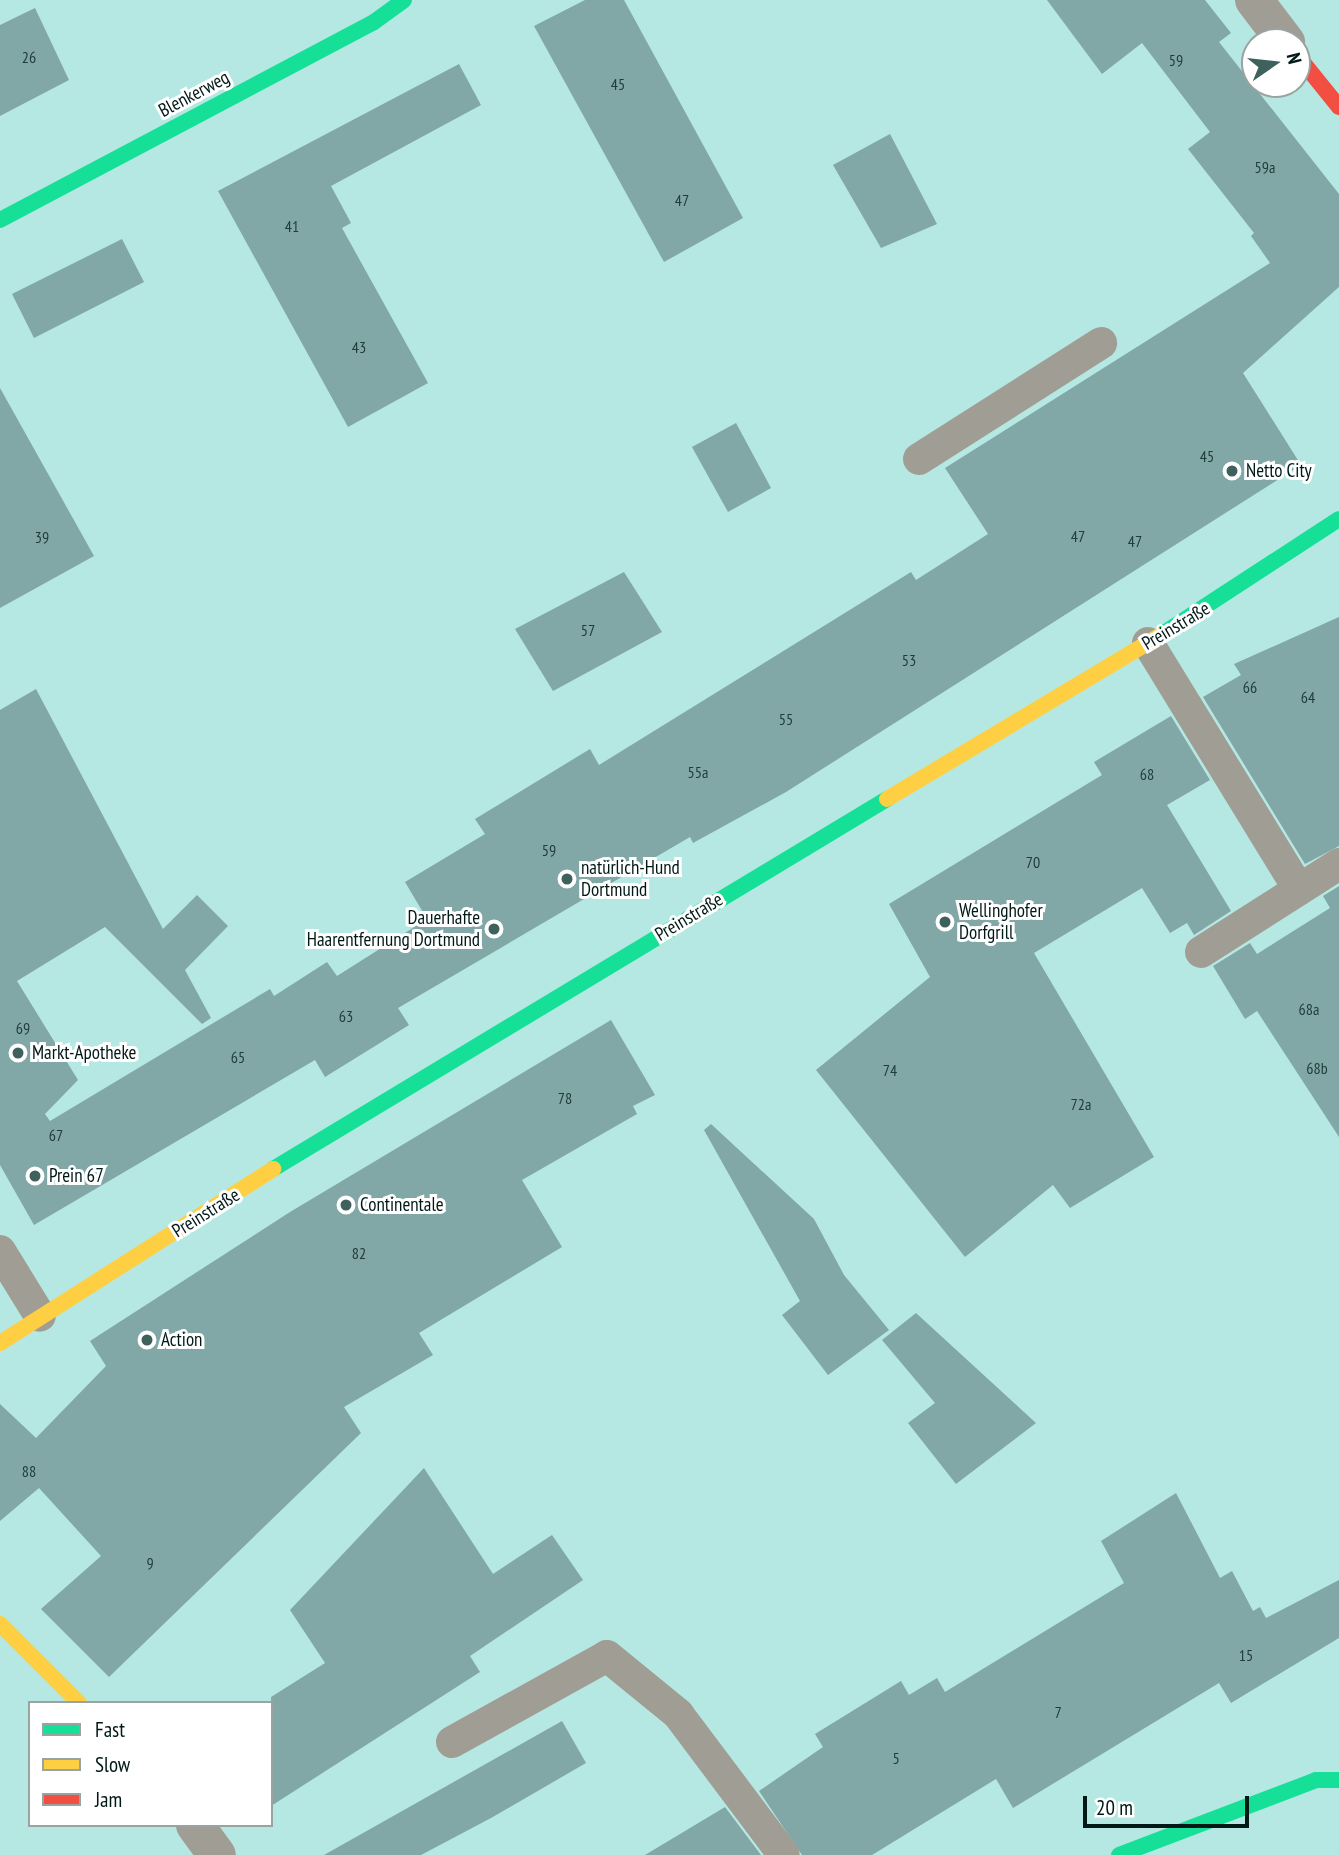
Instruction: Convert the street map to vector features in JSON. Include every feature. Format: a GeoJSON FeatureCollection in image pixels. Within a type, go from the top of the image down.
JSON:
{"type":"FeatureCollection","features":[{"type":"Feature","properties":{"kind":"street","name":"Blenkerweg"},"geometry":{"type":"LineString","coordinates":[[0,220],[374,22],[404,0]]}},
{"type":"Feature","properties":{"kind":"street"},"geometry":{"type":"LineString","coordinates":[[1254,0],[1275,28]]}},
{"type":"Feature","properties":{"kind":"street"},"geometry":{"type":"LineString","coordinates":[[1311,72],[1339,107]]}},
{"type":"Feature","properties":{"kind":"street","name":"Preinstraße"},"geometry":{"type":"LineString","coordinates":[[0,1343],[348,1122],[1251,581],[1339,519]]}},
{"type":"Feature","properties":{"kind":"street"},"geometry":{"type":"LineString","coordinates":[[0,1624],[77,1701]]}},
{"type":"Feature","properties":{"kind":"street"},"geometry":{"type":"LineString","coordinates":[[1119,1855],[1316,1780],[1339,1780]]}},
{"type":"Feature","properties":{"kind":"street"},"geometry":{"type":"LineString","coordinates":[[197,1827],[218,1855]]}},
{"type":"Feature","properties":{"kind":"lane"},"geometry":{"type":"LineString","coordinates":[[919,459],[1101,343]]}},
{"type":"Feature","properties":{"kind":"lane"},"geometry":{"type":"LineString","coordinates":[[1149,643],[1299,890]]}},
{"type":"Feature","properties":{"kind":"lane"},"geometry":{"type":"LineString","coordinates":[[1201,952],[1339,864]]}},
{"type":"Feature","properties":{"kind":"lane"},"geometry":{"type":"LineString","coordinates":[[0,1251],[40,1316]]}},
{"type":"Feature","properties":{"kind":"lane"},"geometry":{"type":"LineString","coordinates":[[452,1742],[607,1656],[678,1714],[784,1855]]}},
{"type":"Feature","properties":{"kind":"building"},"geometry":{"type":"Polygon","coordinates":[[[585,0],[624,0],[743,218],[664,262],[534,26],[585,0]]]}},
{"type":"Feature","properties":{"kind":"building"},"geometry":{"type":"Polygon","coordinates":[[[1047,0],[1205,0],[1231,33],[1219,42],[1241,70],[1241,98],[1263,98],[1339,194],[1339,287],[1243,373],[1301,465],[786,792],[693,843],[690,837],[398,1008],[409,1025],[325,1077],[315,1060],[34,1225],[0,1165],[0,710],[36,689],[163,929],[197,895],[228,926],[185,970],[211,1018],[202,1024],[105,927],[17,981],[78,1080],[45,1114],[50,1121],[270,989],[274,996],[327,962],[337,976],[427,919],[405,882],[485,834],[475,819],[590,749],[599,765],[911,572],[916,580],[988,534],[945,468],[1270,263],[1251,236],[1254,233],[1188,149],[1210,132],[1142,43],[1102,74],[1047,0]]]}},
{"type":"Feature","properties":{"kind":"building"},"geometry":{"type":"Polygon","coordinates":[[[35,8],[69,80],[0,116],[0,25],[35,8]]]}},
{"type":"Feature","properties":{"kind":"building"},"geometry":{"type":"Polygon","coordinates":[[[459,64],[481,105],[331,186],[351,223],[342,228],[428,383],[348,427],[218,191],[459,64]]]}},
{"type":"Feature","properties":{"kind":"building"},"geometry":{"type":"Polygon","coordinates":[[[890,134],[937,224],[881,248],[833,165],[890,134]]]}},
{"type":"Feature","properties":{"kind":"building"},"geometry":{"type":"Polygon","coordinates":[[[122,239],[144,282],[34,338],[12,294],[122,239]]]}},
{"type":"Feature","properties":{"kind":"building"},"geometry":{"type":"Polygon","coordinates":[[[0,388],[94,556],[0,608],[0,388]]]}},
{"type":"Feature","properties":{"kind":"building"},"geometry":{"type":"Polygon","coordinates":[[[736,423],[771,488],[728,512],[692,447],[736,423]]]}},
{"type":"Feature","properties":{"kind":"building"},"geometry":{"type":"Polygon","coordinates":[[[624,572],[662,632],[553,691],[515,629],[624,572]]]}},
{"type":"Feature","properties":{"kind":"building"},"geometry":{"type":"Polygon","coordinates":[[[1339,617],[1339,846],[1305,864],[1203,697],[1241,675],[1234,664],[1339,617]]]}},
{"type":"Feature","properties":{"kind":"building"},"geometry":{"type":"Polygon","coordinates":[[[1171,716],[1210,780],[1167,805],[1231,911],[1194,935],[1187,923],[1170,933],[1142,888],[1034,953],[1154,1157],[1070,1208],[1053,1185],[965,1257],[816,1070],[930,977],[889,904],[1102,775],[1094,762],[1171,716]]]}},
{"type":"Feature","properties":{"kind":"building"},"geometry":{"type":"Polygon","coordinates":[[[1339,886],[1339,1137],[1257,1011],[1245,1019],[1213,966],[1250,943],[1257,954],[1330,908],[1323,896],[1339,886]]]}},
{"type":"Feature","properties":{"kind":"building"},"geometry":{"type":"Polygon","coordinates":[[[611,1020],[655,1095],[633,1106],[637,1114],[522,1180],[562,1247],[419,1333],[433,1355],[344,1407],[361,1433],[109,1677],[41,1609],[101,1556],[39,1488],[0,1521],[0,1404],[36,1438],[106,1366],[90,1341],[290,1212],[611,1020]]]}},
{"type":"Feature","properties":{"kind":"building"},"geometry":{"type":"Polygon","coordinates":[[[711,1124],[814,1219],[844,1275],[889,1330],[828,1375],[782,1315],[800,1301],[704,1130],[711,1124]]]}},
{"type":"Feature","properties":{"kind":"building"},"geometry":{"type":"Polygon","coordinates":[[[916,1313],[1036,1423],[956,1484],[908,1423],[935,1403],[882,1340],[916,1313]]]}},
{"type":"Feature","properties":{"kind":"building"},"geometry":{"type":"Polygon","coordinates":[[[424,1468],[493,1574],[552,1535],[583,1580],[470,1656],[480,1672],[273,1805],[271,1697],[325,1663],[290,1610],[424,1468]]]}},
{"type":"Feature","properties":{"kind":"building"},"geometry":{"type":"Polygon","coordinates":[[[1176,1493],[1220,1578],[1232,1571],[1253,1611],[1260,1607],[1266,1618],[1339,1580],[1339,1638],[1231,1703],[1219,1683],[1013,1808],[996,1779],[872,1855],[802,1855],[759,1791],[823,1747],[815,1734],[901,1681],[909,1695],[937,1678],[945,1692],[1124,1583],[1101,1541],[1176,1493]]]}},
{"type":"Feature","properties":{"kind":"building"},"geometry":{"type":"Polygon","coordinates":[[[562,1721],[586,1763],[491,1818],[421,1855],[324,1855],[562,1721]]]}},
{"type":"Feature","properties":{"kind":"building"},"geometry":{"type":"Polygon","coordinates":[[[725,1807],[761,1855],[645,1855],[725,1807]]]}},
{"type":"Feature","properties":{"kind":"traffic: fast"},"geometry":{"type":"LineString","coordinates":[[0,220],[374,22],[404,0]]}},
{"type":"Feature","properties":{"kind":"traffic: fast"},"geometry":{"type":"LineString","coordinates":[[1161,635],[1339,519]]}},
{"type":"Feature","properties":{"kind":"traffic: fast"},"geometry":{"type":"LineString","coordinates":[[273,1169],[887,799]]}},
{"type":"Feature","properties":{"kind":"traffic: fast"},"geometry":{"type":"LineString","coordinates":[[1119,1855],[1316,1780],[1339,1780]]}},
{"type":"Feature","properties":{"kind":"traffic: slow"},"geometry":{"type":"LineString","coordinates":[[887,799],[1161,635]]}},
{"type":"Feature","properties":{"kind":"traffic: slow"},"geometry":{"type":"LineString","coordinates":[[0,1343],[273,1169]]}},
{"type":"Feature","properties":{"kind":"traffic: slow"},"geometry":{"type":"LineString","coordinates":[[0,1624],[77,1701]]}},
{"type":"Feature","properties":{"kind":"traffic: jam"},"geometry":{"type":"LineString","coordinates":[[1311,72],[1339,107]]}},
{"type":"Feature","properties":{"kind":"place","name":"Netto City"},"geometry":{"type":"Point","coordinates":[1232,471]}},
{"type":"Feature","properties":{"kind":"place","name":"natürlich-Hund Dortmund"},"geometry":{"type":"Point","coordinates":[567,879]}},
{"type":"Feature","properties":{"kind":"place","name":"Wellinghofer Dorfgrill"},"geometry":{"type":"Point","coordinates":[945,922]}},
{"type":"Feature","properties":{"kind":"place","name":"Dauerhafte Haarentfernung Dortmund"},"geometry":{"type":"Point","coordinates":[494,929]}},
{"type":"Feature","properties":{"kind":"place","name":"Markt-Apotheke"},"geometry":{"type":"Point","coordinates":[18,1053]}},
{"type":"Feature","properties":{"kind":"place","name":"Prein 67"},"geometry":{"type":"Point","coordinates":[35,1176]}},
{"type":"Feature","properties":{"kind":"place","name":"Continentale"},"geometry":{"type":"Point","coordinates":[346,1205]}},
{"type":"Feature","properties":{"kind":"place","name":"Action"},"geometry":{"type":"Point","coordinates":[147,1340]}}]}
